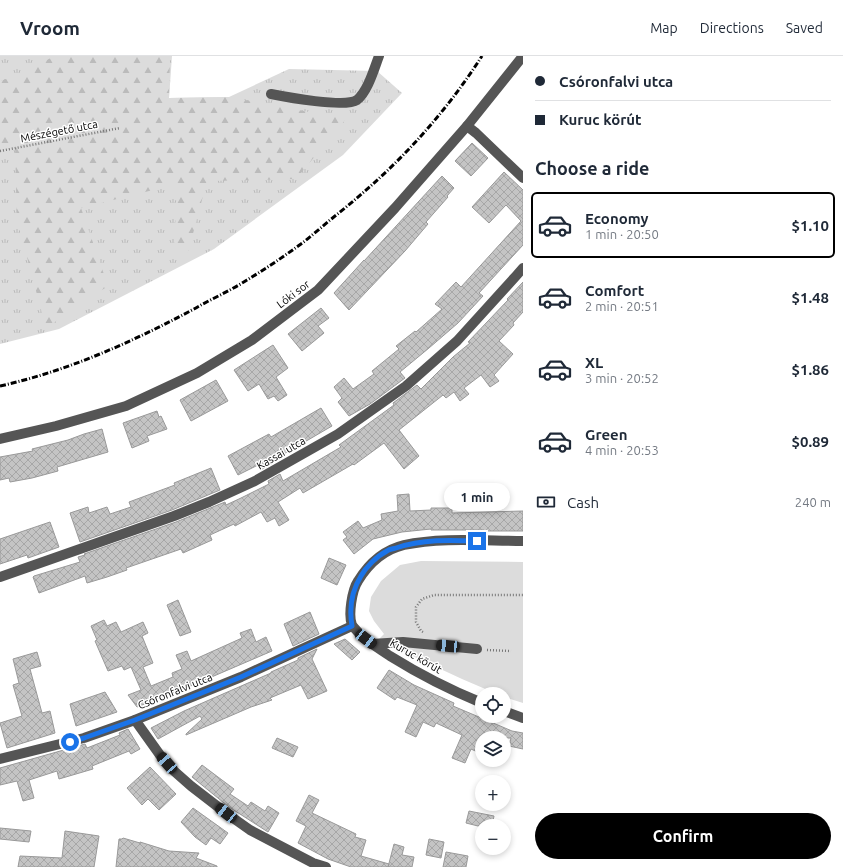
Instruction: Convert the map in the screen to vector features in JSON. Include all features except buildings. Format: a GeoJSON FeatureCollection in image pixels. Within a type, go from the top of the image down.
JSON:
{"type":"FeatureCollection","features":[{"type":"Feature","properties":{"kind":"street"},"geometry":{"type":"LineString","coordinates":[[271,94],[288,98],[328,102],[346,103],[356,100],[367,87],[379,56]]}},
{"type":"Feature","properties":{"kind":"street","name":"Lóki sor"},"geometry":{"type":"LineString","coordinates":[[0,439],[56,426],[126,406],[197,373],[252,340],[318,290],[395,208],[467,126],[523,56]]}},
{"type":"Feature","properties":{"kind":"street"},"geometry":{"type":"LineString","coordinates":[[467,126],[523,178]]}},
{"type":"Feature","properties":{"kind":"street","name":"Kassai utca"},"geometry":{"type":"LineString","coordinates":[[0,577],[209,502],[255,481],[338,434],[406,386],[456,341],[523,268]]}},
{"type":"Feature","properties":{"kind":"street"},"geometry":{"type":"LineString","coordinates":[[352,626],[352,597],[355,584],[363,572],[387,551],[404,545],[447,540],[523,542]]}},
{"type":"Feature","properties":{"kind":"street","name":"Kuruc körút"},"geometry":{"type":"LineString","coordinates":[[352,626],[372,644],[402,664],[433,681],[475,700]]}},
{"type":"Feature","properties":{"kind":"street","name":"Csóronfalvi utca"},"geometry":{"type":"LineString","coordinates":[[0,759],[84,738],[135,720],[241,677],[352,626]]}},
{"type":"Feature","properties":{"kind":"street"},"geometry":{"type":"LineString","coordinates":[[372,644],[403,642],[477,649]]}},
{"type":"Feature","properties":{"kind":"street"},"geometry":{"type":"LineString","coordinates":[[511,714],[523,718]]}},
{"type":"Feature","properties":{"kind":"street"},"geometry":{"type":"LineString","coordinates":[[135,720],[160,755],[174,771],[226,813],[250,830],[312,865],[326,867]]}},
{"type":"Feature","properties":{"kind":"path","name":"Mészégető utca"},"geometry":{"type":"LineString","coordinates":[[0,151],[120,128]]}},
{"type":"Feature","properties":{"kind":"path"},"geometry":{"type":"LineString","coordinates":[[421,631],[416,622],[416,607],[422,599],[434,595],[523,595]]}},
{"type":"Feature","properties":{"kind":"green space"},"geometry":{"type":"Polygon","coordinates":[[[0,56],[172,56],[169,98],[229,97],[289,69],[377,71],[402,93],[343,155],[214,249],[59,329],[0,344],[0,56]]]}},
{"type":"Feature","properties":{"kind":"green space"},"geometry":{"type":"Polygon","coordinates":[[[55,56],[170,56],[169,98],[230,97],[346,119],[296,179],[207,181],[187,256],[174,253],[177,184],[81,208],[108,286],[46,328],[17,220],[15,145],[0,147],[0,81],[55,56]]]}},
{"type":"Feature","properties":{"kind":"green space"},"geometry":{"type":"Polygon","coordinates":[[[421,561],[523,562],[523,703],[511,699],[511,687],[481,687],[378,640],[384,634],[374,621],[369,611],[371,597],[381,581],[400,565],[421,561]]]}},
{"type":"Feature","properties":{"kind":"railway"},"geometry":{"type":"LineString","coordinates":[[0,386],[25,380],[75,364],[123,344],[234,288],[284,256],[354,201],[398,160],[428,128],[457,93],[482,56]]}},
{"type":"Feature","properties":{"kind":"route"},"geometry":{"type":"LineString","coordinates":[[70,742],[135,720],[241,677],[352,626],[352,597],[355,584],[363,572],[387,551],[404,545],[424,542],[447,540],[477,541]]}}]}
